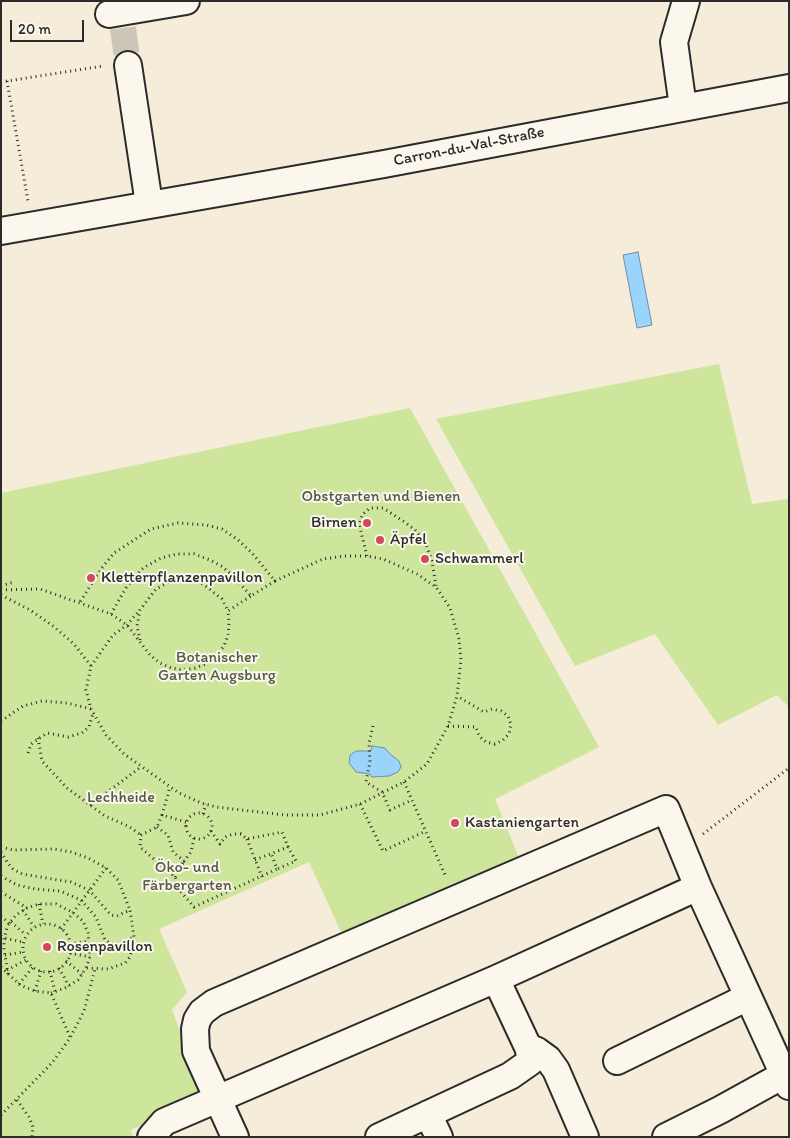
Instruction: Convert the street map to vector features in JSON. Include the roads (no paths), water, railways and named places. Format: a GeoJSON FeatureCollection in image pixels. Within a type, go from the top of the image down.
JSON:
{"type":"FeatureCollection","features":[{"type":"Feature","properties":{"kind":"street"},"geometry":{"type":"LineString","coordinates":[[117,18],[186,1]]}},
{"type":"Feature","properties":{"kind":"street"},"geometry":{"type":"LineString","coordinates":[[683,107],[674,42],[686,1]]}},
{"type":"Feature","properties":{"kind":"street"},"geometry":{"type":"LineString","coordinates":[[120,65],[149,204]]}},
{"type":"Feature","properties":{"kind":"street","name":"Carron-du-Val-Straße"},"geometry":{"type":"LineString","coordinates":[[1,231],[384,164],[789,88]]}},
{"type":"Feature","properties":{"kind":"street"},"geometry":{"type":"LineString","coordinates":[[235,1137],[198,1056],[195,1040],[197,1020],[202,1012],[214,1003],[666,809],[698,887],[787,1078],[666,1137]]}},
{"type":"Feature","properties":{"kind":"street"},"geometry":{"type":"LineString","coordinates":[[151,1137],[164,1122],[218,1097],[496,979],[698,887]]}},
{"type":"Feature","properties":{"kind":"street"},"geometry":{"type":"LineString","coordinates":[[379,1137],[434,1125],[524,1068],[530,1062],[528,1047],[496,979]]}},
{"type":"Feature","properties":{"kind":"street"},"geometry":{"type":"LineString","coordinates":[[617,1061],[748,997]]}},
{"type":"Feature","properties":{"kind":"street"},"geometry":{"type":"LineString","coordinates":[[528,1047],[548,1059],[556,1070],[585,1137]]}},
{"type":"Feature","properties":{"kind":"water"},"geometry":{"type":"Polygon","coordinates":[[[638,252],[652,325],[637,328],[623,255],[638,252]]]}},
{"type":"Feature","properties":{"kind":"water"},"geometry":{"type":"Polygon","coordinates":[[[372,746],[385,748],[399,761],[401,767],[398,772],[389,776],[372,777],[370,774],[356,772],[349,763],[350,755],[356,751],[371,751],[372,746]]]}},
{"type":"Feature","properties":{"kind":"tunnel"},"geometry":{"type":"LineString","coordinates":[[123,28],[128,65]]}},
{"type":"Feature","properties":{"kind":"place","name":"Birnen"},"geometry":{"type":"Point","coordinates":[367,523]}},
{"type":"Feature","properties":{"kind":"place","name":"Äpfel"},"geometry":{"type":"Point","coordinates":[380,540]}},
{"type":"Feature","properties":{"kind":"place","name":"Schwammerl"},"geometry":{"type":"Point","coordinates":[425,559]}},
{"type":"Feature","properties":{"kind":"place","name":"Kletterpflanzenpavillon"},"geometry":{"type":"Point","coordinates":[91,578]}},
{"type":"Feature","properties":{"kind":"place","name":"Kastaniengarten"},"geometry":{"type":"Point","coordinates":[455,823]}},
{"type":"Feature","properties":{"kind":"place","name":"Rosenpavillon"},"geometry":{"type":"Point","coordinates":[47,947]}},
{"type":"Feature","properties":{"kind":"park label","name":"Obstgarten und Bienen"},"geometry":{"type":"Point","coordinates":[381,497]}},
{"type":"Feature","properties":{"kind":"park label","name":"Botanischer Garten Augsburg"},"geometry":{"type":"Point","coordinates":[217,667]}},
{"type":"Feature","properties":{"kind":"park label","name":"Lechheide"},"geometry":{"type":"Point","coordinates":[121,798]}},
{"type":"Feature","properties":{"kind":"park label","name":"Öko- und Färbergarten"},"geometry":{"type":"Point","coordinates":[187,877]}}]}
